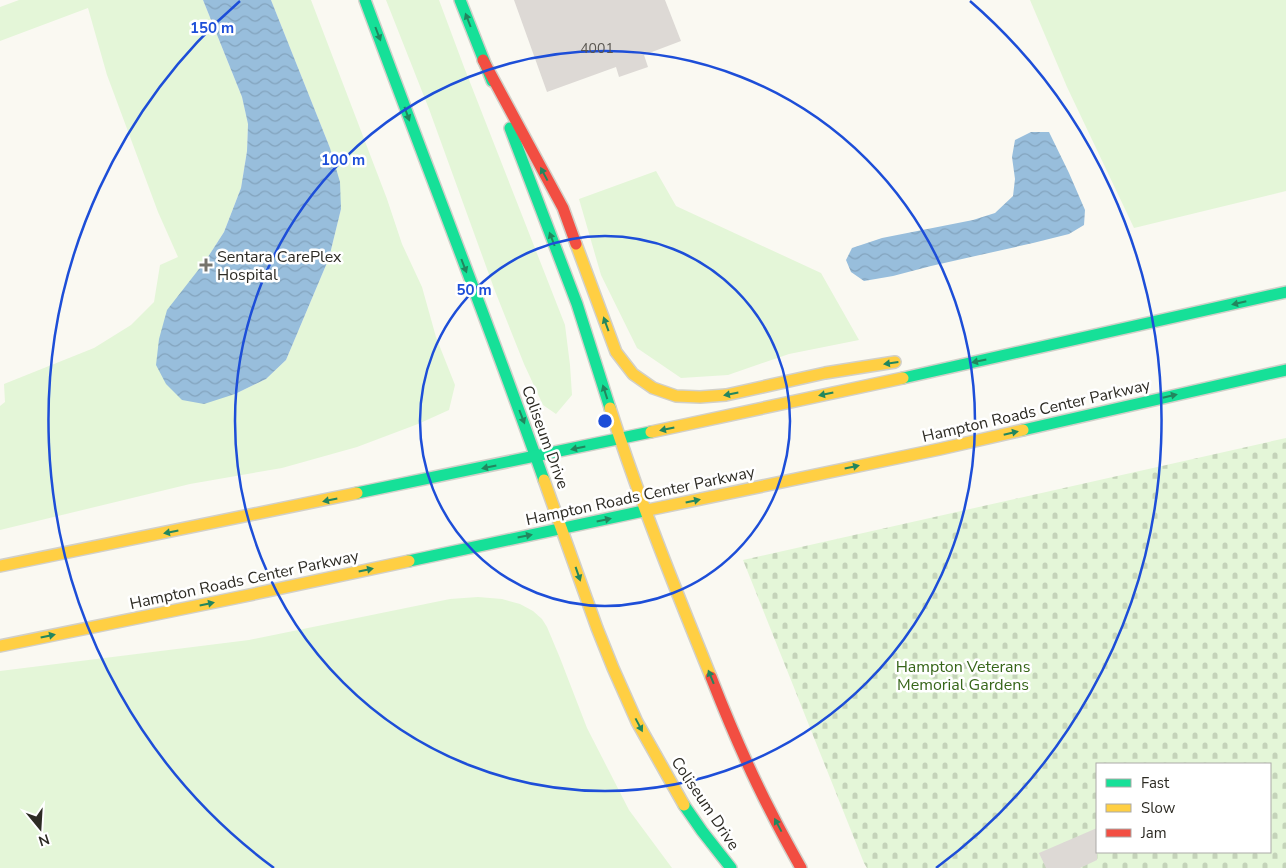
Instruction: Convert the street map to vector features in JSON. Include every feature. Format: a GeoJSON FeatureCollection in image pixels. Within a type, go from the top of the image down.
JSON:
{"type":"FeatureCollection","features":[{"type":"Feature","properties":{"kind":"main road","name":"Coliseum Drive"},"geometry":{"type":"LineString","coordinates":[[365,0],[537,457],[613,668],[637,722],[683,803],[731,868]]}},
{"type":"Feature","properties":{"kind":"main road"},"geometry":{"type":"LineString","coordinates":[[460,0],[577,304],[620,439],[672,579],[751,771],[801,868]]}},
{"type":"Feature","properties":{"kind":"main road"},"geometry":{"type":"LineString","coordinates":[[483,60],[563,208],[616,352],[622,363],[631,373],[644,383],[672,396],[707,398],[837,370],[905,360]]}},
{"type":"Feature","properties":{"kind":"main road"},"geometry":{"type":"LineString","coordinates":[[0,566],[537,457],[1130,328],[1286,292]]}},
{"type":"Feature","properties":{"kind":"main road"},"geometry":{"type":"LineString","coordinates":[[974,350],[1130,328]]}},
{"type":"Feature","properties":{"kind":"main road","name":"Hampton Roads Center Parkway"},"geometry":{"type":"LineString","coordinates":[[0,646],[940,449],[1286,370]]}},
{"type":"Feature","properties":{"kind":"green space"},"geometry":{"type":"Polygon","coordinates":[[[19,0],[203,0],[242,97],[248,123],[247,151],[241,188],[224,232],[206,260],[235,394],[266,379],[286,360],[329,258],[341,209],[330,148],[271,0],[311,0],[387,199],[402,244],[422,287],[436,337],[455,385],[449,410],[357,447],[282,468],[190,484],[0,530],[0,406],[5,402],[4,384],[94,348],[131,325],[154,302],[160,265],[178,257],[158,212],[107,75],[88,8],[0,41],[0,7],[19,0]]]}},
{"type":"Feature","properties":{"kind":"green space"},"geometry":{"type":"Polygon","coordinates":[[[386,0],[439,0],[565,325],[572,395],[556,414],[543,405],[524,364],[495,291],[429,109],[386,0]]]}},
{"type":"Feature","properties":{"kind":"green space"},"geometry":{"type":"Polygon","coordinates":[[[1030,0],[1286,0],[1286,191],[1134,228],[1067,87],[1030,0]]]}},
{"type":"Feature","properties":{"kind":"green space"},"geometry":{"type":"Polygon","coordinates":[[[656,171],[676,206],[821,273],[859,340],[789,354],[728,375],[681,378],[637,348],[601,275],[579,199],[656,171]]]}},
{"type":"Feature","properties":{"kind":"green space","name":"Hampton Veterans Memorial Gardens"},"geometry":{"type":"Polygon","coordinates":[[[1286,438],[1286,868],[867,868],[743,560],[1286,438]]]}},
{"type":"Feature","properties":{"kind":"green space"},"geometry":{"type":"Polygon","coordinates":[[[478,597],[502,599],[520,604],[533,611],[542,619],[560,658],[587,728],[629,810],[672,868],[0,868],[0,671],[249,640],[450,599],[478,597]]]}},
{"type":"Feature","properties":{"kind":"water"},"geometry":{"type":"Polygon","coordinates":[[[203,0],[271,0],[330,148],[340,182],[341,209],[329,258],[286,360],[266,379],[235,394],[204,404],[182,400],[166,384],[156,365],[159,339],[167,310],[206,260],[224,232],[241,188],[247,151],[248,124],[242,97],[203,0]]]}},
{"type":"Feature","properties":{"kind":"water"},"geometry":{"type":"Polygon","coordinates":[[[1031,132],[1049,132],[1085,210],[1084,225],[1069,234],[893,276],[864,281],[851,272],[846,260],[852,248],[882,238],[973,220],[995,213],[1013,196],[1015,179],[1012,157],[1015,140],[1031,132]]]}},
{"type":"Feature","properties":{"kind":"building"},"geometry":{"type":"Polygon","coordinates":[[[514,0],[665,0],[681,41],[644,55],[648,67],[619,77],[616,67],[547,92],[514,0]]]}},
{"type":"Feature","properties":{"kind":"building"},"geometry":{"type":"Polygon","coordinates":[[[1096,828],[1097,860],[1080,868],[1046,868],[1039,853],[1096,828]]]}},
{"type":"Feature","properties":{"kind":"traffic: fast"},"geometry":{"type":"LineString","coordinates":[[365,0],[544,480]]}},
{"type":"Feature","properties":{"kind":"traffic: fast"},"geometry":{"type":"LineString","coordinates":[[460,0],[492,81]]}},
{"type":"Feature","properties":{"kind":"traffic: fast"},"geometry":{"type":"LineString","coordinates":[[510,128],[577,304],[610,408]]}},
{"type":"Feature","properties":{"kind":"traffic: fast"},"geometry":{"type":"LineString","coordinates":[[903,378],[1286,292]]}},
{"type":"Feature","properties":{"kind":"traffic: fast"},"geometry":{"type":"LineString","coordinates":[[1023,430],[1286,370]]}},
{"type":"Feature","properties":{"kind":"traffic: fast"},"geometry":{"type":"LineString","coordinates":[[357,493],[651,432]]}},
{"type":"Feature","properties":{"kind":"traffic: fast"},"geometry":{"type":"LineString","coordinates":[[409,561],[648,510]]}},
{"type":"Feature","properties":{"kind":"traffic: fast"},"geometry":{"type":"LineString","coordinates":[[684,805],[731,868]]}},
{"type":"Feature","properties":{"kind":"traffic: slow"},"geometry":{"type":"LineString","coordinates":[[576,244],[616,352],[633,374],[653,388],[676,396],[726,395],[825,373],[895,362]]}},
{"type":"Feature","properties":{"kind":"traffic: slow"},"geometry":{"type":"LineString","coordinates":[[651,432],[903,378]]}},
{"type":"Feature","properties":{"kind":"traffic: slow"},"geometry":{"type":"LineString","coordinates":[[610,408],[645,510],[711,677]]}},
{"type":"Feature","properties":{"kind":"traffic: slow"},"geometry":{"type":"LineString","coordinates":[[648,510],[1023,430]]}},
{"type":"Feature","properties":{"kind":"traffic: slow"},"geometry":{"type":"LineString","coordinates":[[544,480],[613,668],[637,722],[684,805]]}},
{"type":"Feature","properties":{"kind":"traffic: slow"},"geometry":{"type":"LineString","coordinates":[[0,566],[357,493]]}},
{"type":"Feature","properties":{"kind":"traffic: slow"},"geometry":{"type":"LineString","coordinates":[[0,646],[409,561]]}},
{"type":"Feature","properties":{"kind":"traffic: jam"},"geometry":{"type":"LineString","coordinates":[[483,60],[563,208],[576,244]]}},
{"type":"Feature","properties":{"kind":"traffic: jam"},"geometry":{"type":"LineString","coordinates":[[711,677],[755,781],[801,868]]}},
{"type":"Feature","properties":{"kind":"place","name":"Sentara CarePlex Hospital"},"geometry":{"type":"Point","coordinates":[206,265]}}]}
